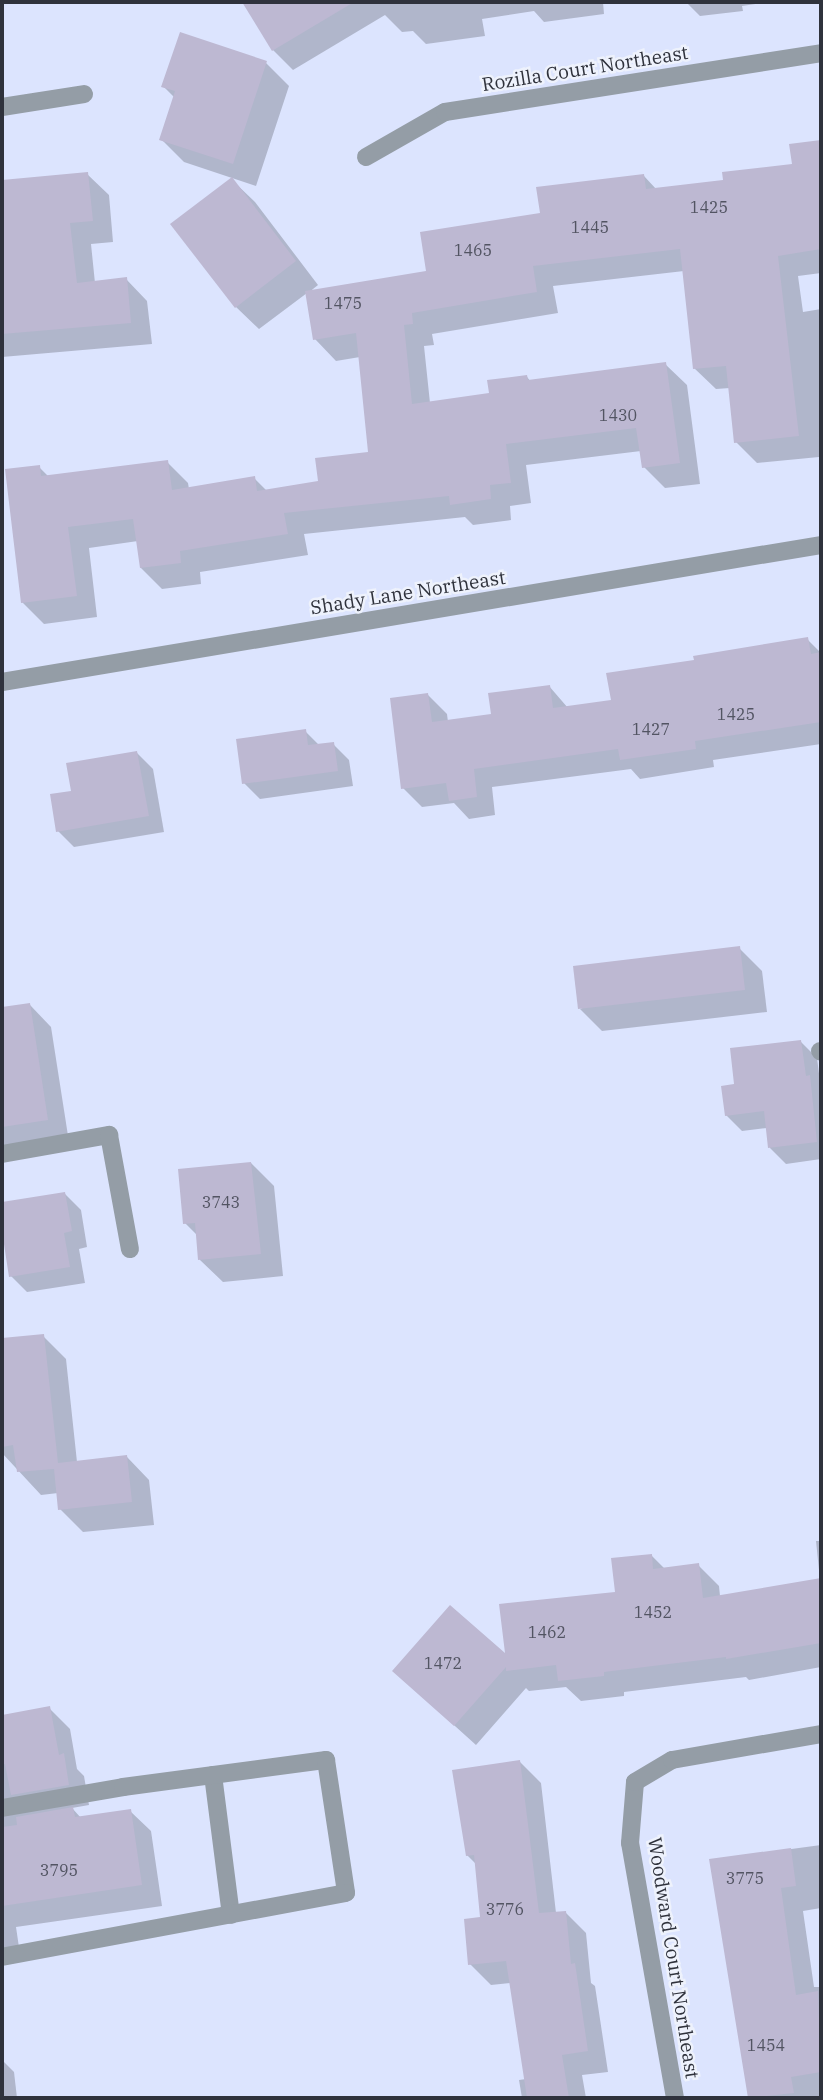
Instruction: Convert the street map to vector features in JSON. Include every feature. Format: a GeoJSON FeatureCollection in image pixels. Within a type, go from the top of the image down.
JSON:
{"type":"FeatureCollection","features":[{"type":"Feature","properties":{"kind":"street","name":"Rozilla Court Northeast"},"geometry":{"type":"LineString","coordinates":[[366,157],[445,112],[821,53]]}},
{"type":"Feature","properties":{"kind":"street"},"geometry":{"type":"LineString","coordinates":[[2,107],[84,94]]}},
{"type":"Feature","properties":{"kind":"street","name":"Shady Lane Northeast"},"geometry":{"type":"LineString","coordinates":[[2,682],[821,545]]}},
{"type":"Feature","properties":{"kind":"street"},"geometry":{"type":"LineString","coordinates":[[2,1154],[109,1135],[130,1249]]}},
{"type":"Feature","properties":{"kind":"street","name":"Woodward Court Northeast"},"geometry":{"type":"LineString","coordinates":[[675,2098],[630,1843],[635,1782],[672,1760],[821,1734]]}},
{"type":"Feature","properties":{"kind":"street"},"geometry":{"type":"LineString","coordinates":[[2,1808],[326,1760],[346,1893],[2,1957]]}},
{"type":"Feature","properties":{"kind":"street"},"geometry":{"type":"LineString","coordinates":[[213,1775],[231,1915]]}},
{"type":"Feature","properties":{"kind":"building"},"geometry":{"type":"Polygon","coordinates":[[[242,2],[354,2],[272,51],[242,2]]]}},
{"type":"Feature","properties":{"kind":"building"},"geometry":{"type":"Polygon","coordinates":[[[180,32],[267,61],[233,164],[159,140],[175,91],[161,87],[180,32]]]}},
{"type":"Feature","properties":{"kind":"building"},"geometry":{"type":"Polygon","coordinates":[[[821,140],[821,249],[778,256],[799,436],[734,443],[726,366],[693,369],[680,249],[533,266],[537,292],[412,313],[413,324],[404,325],[412,404],[489,393],[487,380],[527,375],[528,380],[666,362],[680,463],[642,468],[636,428],[506,444],[511,483],[490,485],[491,499],[450,505],[449,496],[284,513],[288,534],[180,551],[181,563],[140,568],[133,519],[68,527],[77,596],[21,603],[5,469],[40,465],[41,476],[168,460],[172,490],[255,476],[257,491],[318,481],[315,458],[368,452],[356,333],[313,340],[305,291],[426,271],[420,232],[540,213],[536,187],[644,174],[646,189],[723,180],[722,172],[792,164],[789,144],[821,140]]]}},
{"type":"Feature","properties":{"kind":"building"},"geometry":{"type":"Polygon","coordinates":[[[88,172],[93,221],[70,223],[77,283],[127,277],[131,323],[2,334],[2,180],[88,172]]]}},
{"type":"Feature","properties":{"kind":"building"},"geometry":{"type":"Polygon","coordinates":[[[232,177],[296,261],[235,308],[170,224],[232,177]]]}},
{"type":"Feature","properties":{"kind":"building"},"geometry":{"type":"Polygon","coordinates":[[[808,637],[811,654],[821,652],[821,722],[695,741],[696,749],[620,760],[618,749],[474,769],[477,797],[449,801],[446,783],[401,789],[390,698],[428,693],[432,722],[491,714],[488,693],[550,685],[553,708],[611,700],[606,673],[694,660],[693,656],[808,637]]]}},
{"type":"Feature","properties":{"kind":"building"},"geometry":{"type":"Polygon","coordinates":[[[306,729],[308,745],[334,742],[338,771],[242,784],[236,739],[306,729]]]}},
{"type":"Feature","properties":{"kind":"building"},"geometry":{"type":"Polygon","coordinates":[[[137,751],[149,816],[56,832],[50,794],[71,791],[66,763],[137,751]]]}},
{"type":"Feature","properties":{"kind":"building"},"geometry":{"type":"Polygon","coordinates":[[[740,946],[745,990],[578,1009],[573,966],[740,946]]]}},
{"type":"Feature","properties":{"kind":"building"},"geometry":{"type":"Polygon","coordinates":[[[30,1003],[48,1120],[2,1127],[2,1007],[30,1003]]]}},
{"type":"Feature","properties":{"kind":"building"},"geometry":{"type":"Polygon","coordinates":[[[801,1040],[806,1076],[810,1075],[817,1142],[768,1148],[764,1111],[725,1116],[721,1086],[734,1084],[730,1048],[801,1040]]]}},
{"type":"Feature","properties":{"kind":"building"},"geometry":{"type":"Polygon","coordinates":[[[251,1162],[261,1254],[198,1260],[195,1223],[183,1224],[178,1169],[251,1162]]]}},
{"type":"Feature","properties":{"kind":"building"},"geometry":{"type":"Polygon","coordinates":[[[65,1192],[72,1231],[64,1233],[70,1267],[9,1277],[2,1231],[2,1202],[65,1192]]]}},
{"type":"Feature","properties":{"kind":"building"},"geometry":{"type":"Polygon","coordinates":[[[44,1334],[58,1463],[127,1455],[132,1502],[58,1510],[54,1469],[17,1472],[13,1445],[2,1447],[2,1338],[44,1334]]]}},
{"type":"Feature","properties":{"kind":"building"},"geometry":{"type":"Polygon","coordinates":[[[652,1554],[653,1569],[699,1563],[703,1598],[821,1578],[821,1643],[726,1659],[604,1672],[604,1676],[558,1681],[556,1665],[506,1671],[506,1667],[454,1726],[392,1671],[450,1605],[505,1653],[499,1604],[615,1592],[611,1558],[652,1554]]]}},
{"type":"Feature","properties":{"kind":"building"},"geometry":{"type":"Polygon","coordinates":[[[50,1706],[59,1755],[64,1753],[69,1785],[11,1795],[5,1764],[2,1765],[2,1715],[50,1706]]]}},
{"type":"Feature","properties":{"kind":"building"},"geometry":{"type":"Polygon","coordinates":[[[520,1760],[539,1913],[566,1911],[571,1964],[575,1963],[588,2051],[562,2055],[569,2098],[527,2098],[506,1961],[468,1965],[464,1919],[480,1917],[474,1855],[466,1856],[452,1770],[520,1760]]]}},
{"type":"Feature","properties":{"kind":"building"},"geometry":{"type":"Polygon","coordinates":[[[73,1807],[75,1817],[131,1809],[142,1885],[2,1906],[2,1827],[17,1825],[16,1817],[73,1807]]]}},
{"type":"Feature","properties":{"kind":"building"},"geometry":{"type":"Polygon","coordinates":[[[791,1848],[796,1886],[781,1888],[796,1995],[818,1991],[821,2072],[791,2077],[794,2093],[748,2098],[709,1859],[791,1848]]]}}]}
